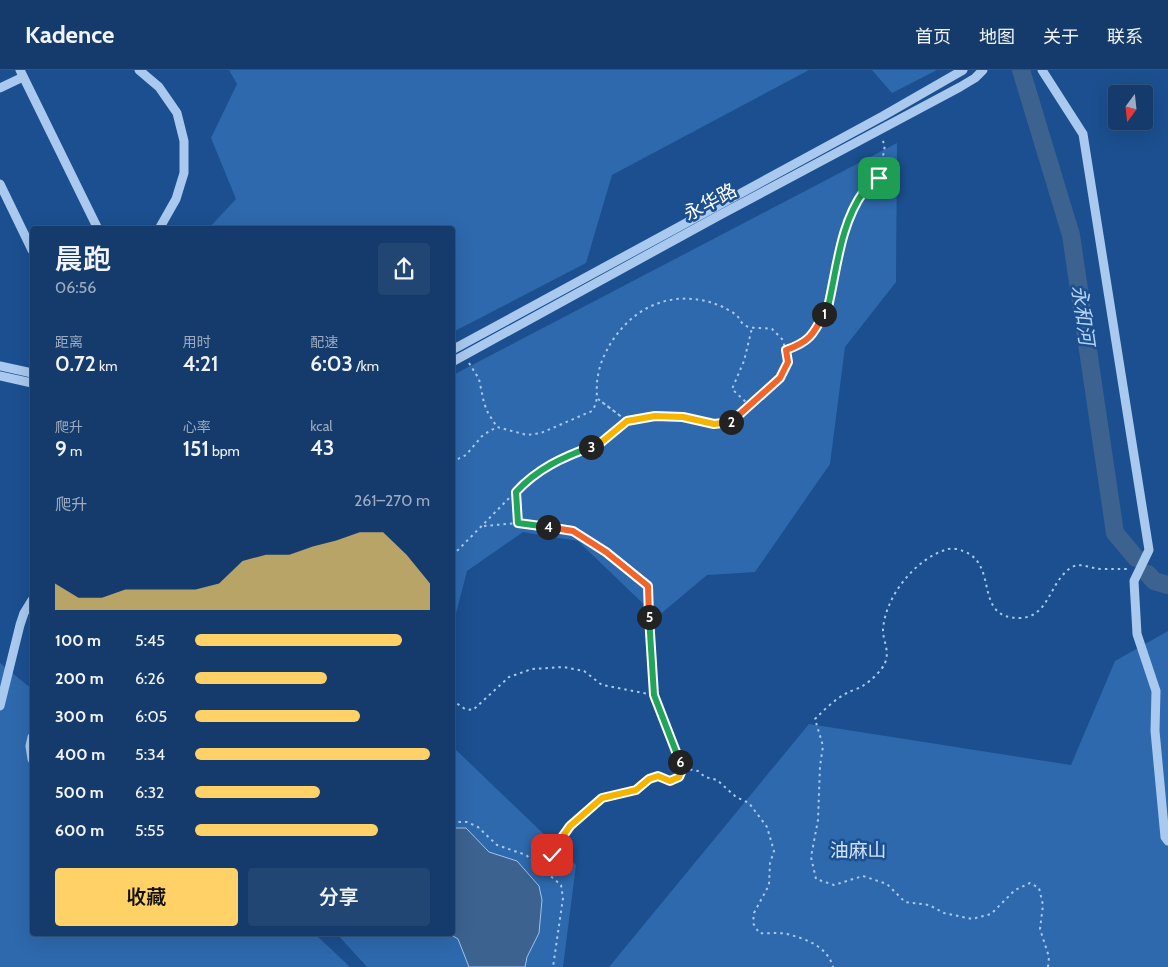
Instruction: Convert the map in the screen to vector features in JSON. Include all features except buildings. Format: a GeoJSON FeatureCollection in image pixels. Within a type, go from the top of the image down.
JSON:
{"type":"FeatureCollection","features":[{"type":"Feature","properties":{"kind":"street"},"geometry":{"type":"LineString","coordinates":[[139,70],[159,87],[177,113],[184,142],[184,172],[176,199],[161,226]]}},
{"type":"Feature","properties":{"kind":"street","name":"永华路"},"geometry":{"type":"LineString","coordinates":[[455,348],[883,116],[963,70]]}},
{"type":"Feature","properties":{"kind":"street","name":"永华路"},"geometry":{"type":"LineString","coordinates":[[455,360],[968,82],[975,78],[982,70]]}},
{"type":"Feature","properties":{"kind":"street"},"geometry":{"type":"LineString","coordinates":[[1042,70],[1083,134],[1149,550],[1134,582],[1137,634],[1156,691],[1156,731],[1165,837],[1168,841]]}},
{"type":"Feature","properties":{"kind":"street"},"geometry":{"type":"LineString","coordinates":[[0,88],[21,73],[97,226]]}},
{"type":"Feature","properties":{"kind":"street"},"geometry":{"type":"LineString","coordinates":[[0,184],[30,246]]}},
{"type":"Feature","properties":{"kind":"street"},"geometry":{"type":"LineString","coordinates":[[0,366],[30,373]]}},
{"type":"Feature","properties":{"kind":"street"},"geometry":{"type":"LineString","coordinates":[[0,376],[30,383]]}},
{"type":"Feature","properties":{"kind":"street"},"geometry":{"type":"LineString","coordinates":[[0,706],[20,625],[30,603]]}},
{"type":"Feature","properties":{"kind":"path"},"geometry":{"type":"LineString","coordinates":[[786,350],[800,345],[814,333],[828,307],[839,252],[849,218],[865,191],[879,178],[885,145],[877,132]]}},
{"type":"Feature","properties":{"kind":"path"},"geometry":{"type":"LineString","coordinates":[[455,553],[484,526],[522,484],[554,461],[598,445],[627,421],[655,416],[683,417],[714,424],[731,422],[780,378],[788,362],[782,339],[772,329],[752,328],[744,325],[736,314],[702,300],[666,299],[629,320],[614,338],[599,370],[597,383],[598,399],[592,411],[540,433],[527,435],[497,427],[484,403],[479,379],[464,356]]}},
{"type":"Feature","properties":{"kind":"path"},"geometry":{"type":"LineString","coordinates":[[750,406],[732,390],[744,361],[752,328]]}},
{"type":"Feature","properties":{"kind":"path"},"geometry":{"type":"LineString","coordinates":[[598,399],[627,421]]}},
{"type":"Feature","properties":{"kind":"path"},"geometry":{"type":"LineString","coordinates":[[455,460],[466,455],[482,435],[497,427]]}},
{"type":"Feature","properties":{"kind":"path"},"geometry":{"type":"LineString","coordinates":[[516,492],[518,523]]}},
{"type":"Feature","properties":{"kind":"path"},"geometry":{"type":"LineString","coordinates":[[484,526],[518,523],[573,531],[606,552],[648,586],[654,695],[683,768],[679,777],[670,781],[658,776],[649,779],[636,790],[602,798],[570,826],[552,855],[540,867]]}},
{"type":"Feature","properties":{"kind":"path"},"geometry":{"type":"LineString","coordinates":[[1048,967],[1049,957],[1040,929],[1043,905],[1040,888],[1030,883],[1015,890],[991,914],[972,919],[944,913],[928,905],[905,902],[887,884],[863,876],[834,885],[816,879],[811,857],[818,820],[820,766],[823,746],[815,719],[846,693],[864,686],[884,664],[887,650],[883,631],[885,617],[892,598],[910,572],[929,558],[949,548],[972,554],[982,566],[987,592],[996,611],[1009,617],[1022,618],[1035,614],[1042,609],[1058,580],[1072,567],[1084,564],[1098,569],[1127,569],[1134,582]]}},
{"type":"Feature","properties":{"kind":"path"},"geometry":{"type":"LineString","coordinates":[[455,702],[465,710],[473,710],[509,678],[532,670],[563,667],[584,671],[602,685],[654,695]]}},
{"type":"Feature","properties":{"kind":"path"},"geometry":{"type":"LineString","coordinates":[[683,768],[717,780],[736,797],[749,803],[767,827],[774,851],[770,863],[769,886],[754,913],[754,922],[759,933],[785,934],[819,946],[830,958],[833,967]]}},
{"type":"Feature","properties":{"kind":"path"},"geometry":{"type":"LineString","coordinates":[[455,822],[467,822],[478,827],[497,845],[526,856],[561,885],[563,898],[553,967]]}},
{"type":"Feature","properties":{"kind":"green space"},"geometry":{"type":"Polygon","coordinates":[[[229,70],[809,70],[612,175],[586,263],[455,331],[455,226],[211,226],[236,199],[211,138],[237,84],[229,70]]]}},
{"type":"Feature","properties":{"kind":"green space"},"geometry":{"type":"Polygon","coordinates":[[[872,70],[937,70],[892,93],[872,70]]]}},
{"type":"Feature","properties":{"kind":"green space"},"geometry":{"type":"Polygon","coordinates":[[[897,143],[896,282],[845,347],[830,464],[755,572],[707,575],[657,617],[578,541],[523,532],[467,571],[455,617],[455,374],[897,143]]]}},
{"type":"Feature","properties":{"kind":"green space","name":"油麻山"},"geometry":{"type":"Polygon","coordinates":[[[1168,631],[1168,967],[609,967],[809,724],[1071,765],[1115,661],[1168,631]]]}},
{"type":"Feature","properties":{"kind":"green space"},"geometry":{"type":"Polygon","coordinates":[[[0,663],[30,687],[30,936],[317,936],[350,967],[0,967],[0,663]]]}},
{"type":"Feature","properties":{"kind":"green space"},"geometry":{"type":"Polygon","coordinates":[[[455,749],[576,865],[563,967],[367,967],[339,936],[455,936],[455,749]]]}},
{"type":"Feature","properties":{"kind":"shaded area"},"geometry":{"type":"Polygon","coordinates":[[[455,828],[466,828],[489,852],[517,861],[539,886],[542,900],[539,933],[527,957],[525,967],[469,967],[458,939],[453,936],[455,936],[455,828]]]}},
{"type":"Feature","properties":{"kind":"waterway","name":"永和河"},"geometry":{"type":"LineString","coordinates":[[1021,70],[1071,235],[1115,533],[1136,558]]}},
{"type":"Feature","properties":{"kind":"waterway","name":"永和河"},"geometry":{"type":"LineString","coordinates":[[1148,574],[1154,581],[1168,585]]}},
{"type":"Feature","properties":{"kind":"route"},"geometry":{"type":"LineString","coordinates":[[552,855],[570,826],[602,798],[636,790],[649,779],[658,776],[670,781],[679,777],[683,768],[654,695],[649,636],[648,586],[606,552],[573,531],[518,523],[516,492],[522,484],[554,461],[598,445],[627,421],[655,416],[683,417],[714,424],[731,422],[756,401],[780,378],[788,362],[786,350],[800,345],[814,333],[828,307],[839,252],[849,218],[865,191],[879,178]]}}]}
